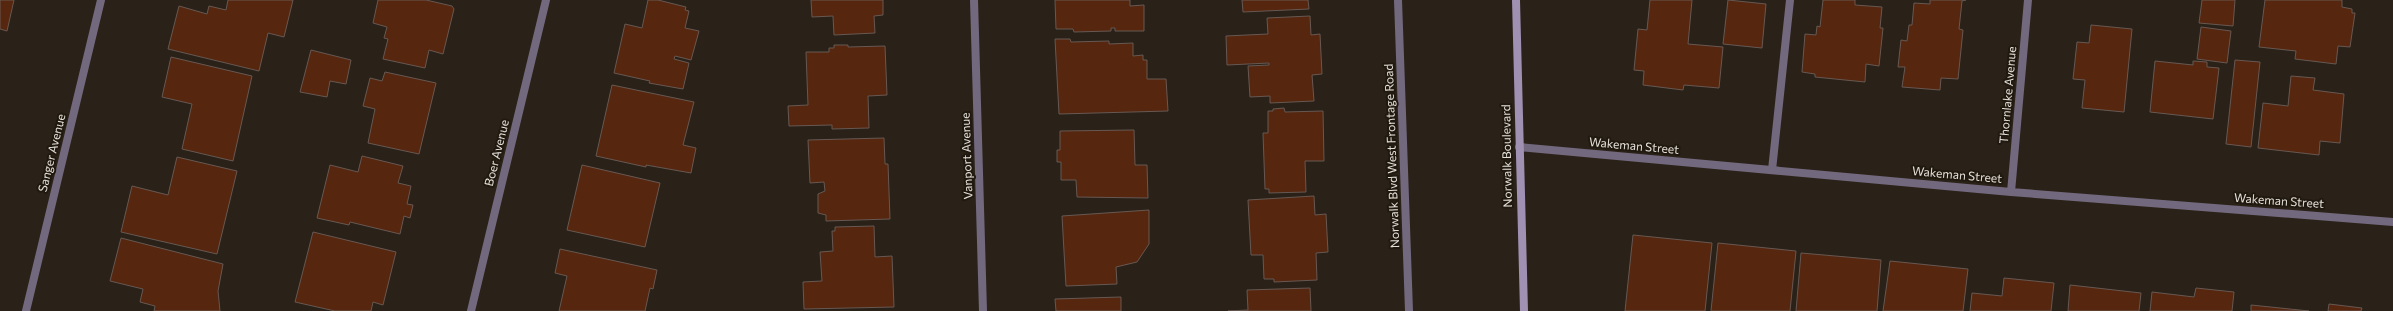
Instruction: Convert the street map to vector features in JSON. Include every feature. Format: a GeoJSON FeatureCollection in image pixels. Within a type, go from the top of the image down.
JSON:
{"type":"FeatureCollection","features":[{"type":"Feature","properties":{"kind":"main road","name":"Norwalk Boulevard"},"geometry":{"type":"LineString","coordinates":[[1516,0],[1518,147],[1524,311]]}},
{"type":"Feature","properties":{"kind":"street","name":"Sanger Avenue"},"geometry":{"type":"LineString","coordinates":[[26,311],[101,0]]}},
{"type":"Feature","properties":{"kind":"street","name":"Boer Avenue"},"geometry":{"type":"LineString","coordinates":[[471,311],[546,0]]}},
{"type":"Feature","properties":{"kind":"street","name":"Vanport Avenue"},"geometry":{"type":"LineString","coordinates":[[974,0],[983,311]]}},
{"type":"Feature","properties":{"kind":"street","name":"Norwalk Blvd West Frontage Road"},"geometry":{"type":"LineString","coordinates":[[1398,0],[1409,311]]}},
{"type":"Feature","properties":{"kind":"street"},"geometry":{"type":"LineString","coordinates":[[1772,170],[1790,0]]}},
{"type":"Feature","properties":{"kind":"street","name":"Thornlake Avenue"},"geometry":{"type":"LineString","coordinates":[[2011,192],[2028,0]]}},
{"type":"Feature","properties":{"kind":"street","name":"Wakeman Street"},"geometry":{"type":"LineString","coordinates":[[1518,147],[2011,192],[2393,222]]}},
{"type":"Feature","properties":{"kind":"building"},"geometry":{"type":"Polygon","coordinates":[[[0,0],[14,0],[7,31],[0,29],[0,0]]]}},
{"type":"Feature","properties":{"kind":"building"},"geometry":{"type":"Polygon","coordinates":[[[228,0],[293,0],[284,37],[268,33],[259,71],[168,49],[179,6],[207,14],[209,6],[226,10],[228,0]]]}},
{"type":"Feature","properties":{"kind":"building"},"geometry":{"type":"Polygon","coordinates":[[[378,0],[426,0],[452,6],[454,9],[443,54],[429,50],[425,68],[383,59],[388,39],[384,38],[387,27],[373,23],[378,0]]]}},
{"type":"Feature","properties":{"kind":"building"},"geometry":{"type":"Polygon","coordinates":[[[648,0],[658,0],[686,7],[685,10],[689,11],[685,28],[699,31],[691,60],[675,56],[674,59],[689,63],[683,89],[649,83],[650,81],[614,73],[625,24],[642,28],[648,0]]]}},
{"type":"Feature","properties":{"kind":"building"},"geometry":{"type":"Polygon","coordinates":[[[811,0],[883,0],[883,15],[874,16],[875,33],[834,35],[833,16],[812,17],[811,0]]]}},
{"type":"Feature","properties":{"kind":"building"},"geometry":{"type":"Polygon","coordinates":[[[1055,0],[1130,0],[1130,6],[1144,5],[1144,31],[1115,31],[1115,28],[1111,28],[1111,31],[1074,32],[1073,29],[1056,29],[1055,0]]]}},
{"type":"Feature","properties":{"kind":"building"},"geometry":{"type":"Polygon","coordinates":[[[1242,0],[1308,0],[1309,9],[1243,12],[1242,0]]]}},
{"type":"Feature","properties":{"kind":"building"},"geometry":{"type":"Polygon","coordinates":[[[1650,0],[1692,0],[1688,44],[1723,47],[1719,88],[1684,85],[1683,90],[1643,85],[1644,71],[1634,70],[1638,29],[1647,30],[1650,0]]]}},
{"type":"Feature","properties":{"kind":"building"},"geometry":{"type":"Polygon","coordinates":[[[1728,0],[1766,4],[1762,48],[1723,44],[1728,0]]]}},
{"type":"Feature","properties":{"kind":"building"},"geometry":{"type":"Polygon","coordinates":[[[1823,0],[1855,0],[1855,5],[1882,7],[1880,28],[1883,28],[1879,66],[1866,64],[1865,82],[1815,77],[1815,74],[1802,72],[1805,34],[1816,35],[1817,26],[1820,27],[1823,0]]]}},
{"type":"Feature","properties":{"kind":"building"},"geometry":{"type":"Polygon","coordinates":[[[1930,0],[1966,0],[1962,1],[1959,29],[1963,30],[1958,79],[1941,78],[1940,90],[1902,87],[1905,67],[1898,67],[1901,40],[1907,41],[1909,25],[1912,25],[1914,3],[1930,4],[1930,0]]]}},
{"type":"Feature","properties":{"kind":"building"},"geometry":{"type":"Polygon","coordinates":[[[2202,0],[2235,0],[2233,26],[2199,23],[2202,0]]]}},
{"type":"Feature","properties":{"kind":"building"},"geometry":{"type":"Polygon","coordinates":[[[2265,0],[2342,0],[2342,7],[2352,9],[2352,13],[2355,13],[2350,47],[2338,46],[2336,64],[2295,59],[2296,51],[2259,47],[2265,0]]]}},
{"type":"Feature","properties":{"kind":"building"},"geometry":{"type":"Polygon","coordinates":[[[1310,16],[1311,35],[1320,34],[1322,74],[1312,75],[1314,101],[1270,103],[1270,96],[1250,97],[1248,66],[1269,65],[1269,63],[1227,65],[1226,36],[1268,34],[1267,18],[1310,16]]]}},
{"type":"Feature","properties":{"kind":"building"},"geometry":{"type":"Polygon","coordinates":[[[2091,25],[2132,29],[2124,112],[2082,108],[2085,80],[2073,79],[2077,42],[2089,43],[2091,25]]]}},
{"type":"Feature","properties":{"kind":"building"},"geometry":{"type":"Polygon","coordinates":[[[2201,27],[2231,31],[2227,63],[2197,59],[2201,27]]]}},
{"type":"Feature","properties":{"kind":"building"},"geometry":{"type":"Polygon","coordinates":[[[1055,39],[1070,39],[1071,42],[1109,41],[1109,44],[1133,43],[1133,56],[1143,55],[1143,60],[1147,60],[1147,79],[1166,79],[1168,111],[1059,114],[1055,39]]]}},
{"type":"Feature","properties":{"kind":"building"},"geometry":{"type":"Polygon","coordinates":[[[834,45],[848,45],[848,47],[885,46],[887,95],[868,96],[869,128],[832,129],[832,125],[789,126],[788,106],[808,105],[806,52],[829,52],[829,48],[834,48],[834,45]]]}},
{"type":"Feature","properties":{"kind":"building"},"geometry":{"type":"Polygon","coordinates":[[[311,50],[351,60],[346,84],[330,81],[327,97],[300,92],[311,50]]]}},
{"type":"Feature","properties":{"kind":"building"},"geometry":{"type":"Polygon","coordinates":[[[171,57],[252,76],[233,161],[182,149],[192,104],[162,97],[171,57]]]}},
{"type":"Feature","properties":{"kind":"building"},"geometry":{"type":"Polygon","coordinates":[[[2235,60],[2260,62],[2251,147],[2226,144],[2235,60]]]}},
{"type":"Feature","properties":{"kind":"building"},"geometry":{"type":"Polygon","coordinates":[[[2155,61],[2193,65],[2193,61],[2207,62],[2207,67],[2219,68],[2213,119],[2150,112],[2155,61]]]}},
{"type":"Feature","properties":{"kind":"building"},"geometry":{"type":"Polygon","coordinates":[[[385,72],[436,83],[419,154],[368,143],[375,109],[363,106],[370,78],[382,81],[385,72]]]}},
{"type":"Feature","properties":{"kind":"building"},"geometry":{"type":"Polygon","coordinates":[[[2291,76],[2315,78],[2313,90],[2344,94],[2340,143],[2320,141],[2319,155],[2258,148],[2263,103],[2288,106],[2291,76]]]}},
{"type":"Feature","properties":{"kind":"building"},"geometry":{"type":"Polygon","coordinates":[[[612,85],[694,102],[683,145],[696,148],[691,173],[646,165],[646,167],[596,156],[612,85]]]}},
{"type":"Feature","properties":{"kind":"building"},"geometry":{"type":"Polygon","coordinates":[[[1284,108],[1285,112],[1323,111],[1324,161],[1305,161],[1306,192],[1269,193],[1269,189],[1265,189],[1263,133],[1268,133],[1268,111],[1284,108]]]}},
{"type":"Feature","properties":{"kind":"building"},"geometry":{"type":"Polygon","coordinates":[[[1134,130],[1135,165],[1147,165],[1148,198],[1077,197],[1076,180],[1061,180],[1061,162],[1057,162],[1057,150],[1060,150],[1060,131],[1134,130]]]}},
{"type":"Feature","properties":{"kind":"building"},"geometry":{"type":"Polygon","coordinates":[[[884,138],[885,164],[888,164],[890,219],[826,221],[826,215],[818,213],[818,194],[825,191],[824,182],[810,183],[808,140],[884,138]]]}},
{"type":"Feature","properties":{"kind":"building"},"geometry":{"type":"Polygon","coordinates":[[[362,156],[403,166],[398,183],[411,186],[407,204],[413,205],[410,218],[404,216],[400,234],[350,222],[349,225],[317,218],[330,165],[358,172],[362,156]]]}},
{"type":"Feature","properties":{"kind":"building"},"geometry":{"type":"Polygon","coordinates":[[[177,157],[237,171],[217,254],[121,232],[132,186],[168,195],[177,157]]]}},
{"type":"Feature","properties":{"kind":"building"},"geometry":{"type":"Polygon","coordinates":[[[582,165],[660,183],[645,247],[567,230],[582,165]]]}},
{"type":"Feature","properties":{"kind":"building"},"geometry":{"type":"Polygon","coordinates":[[[1314,196],[1315,215],[1326,214],[1328,252],[1316,253],[1317,280],[1274,282],[1274,279],[1264,279],[1263,255],[1251,255],[1248,200],[1314,196]]]}},
{"type":"Feature","properties":{"kind":"building"},"geometry":{"type":"Polygon","coordinates":[[[1149,210],[1149,244],[1137,262],[1116,267],[1117,284],[1066,286],[1062,216],[1149,210]]]}},
{"type":"Feature","properties":{"kind":"building"},"geometry":{"type":"Polygon","coordinates":[[[874,226],[875,257],[892,256],[894,307],[804,309],[803,282],[822,281],[820,252],[833,251],[832,231],[835,231],[835,227],[874,226]]]}},
{"type":"Feature","properties":{"kind":"building"},"geometry":{"type":"Polygon","coordinates":[[[313,232],[396,252],[383,305],[373,302],[371,311],[335,311],[295,302],[313,232]]]}},
{"type":"Feature","properties":{"kind":"building"},"geometry":{"type":"Polygon","coordinates":[[[1633,235],[1712,243],[1705,311],[1625,311],[1633,235]]]}},
{"type":"Feature","properties":{"kind":"building"},"geometry":{"type":"Polygon","coordinates":[[[121,238],[223,264],[218,291],[220,311],[154,311],[155,306],[140,302],[143,289],[110,281],[121,238]]]}},
{"type":"Feature","properties":{"kind":"building"},"geometry":{"type":"Polygon","coordinates":[[[1718,243],[1796,251],[1790,311],[1711,311],[1718,243]]]}},
{"type":"Feature","properties":{"kind":"building"},"geometry":{"type":"Polygon","coordinates":[[[560,249],[657,270],[653,289],[650,288],[645,311],[559,311],[567,276],[555,273],[560,249]]]}},
{"type":"Feature","properties":{"kind":"building"},"geometry":{"type":"Polygon","coordinates":[[[1801,253],[1881,260],[1877,311],[1796,311],[1801,253]]]}},
{"type":"Feature","properties":{"kind":"building"},"geometry":{"type":"Polygon","coordinates":[[[1890,261],[1968,269],[1963,311],[1883,311],[1890,261]]]}},
{"type":"Feature","properties":{"kind":"building"},"geometry":{"type":"Polygon","coordinates":[[[2004,278],[2054,283],[2051,311],[1970,311],[1972,293],[2002,296],[2004,278]]]}},
{"type":"Feature","properties":{"kind":"building"},"geometry":{"type":"Polygon","coordinates":[[[2070,285],[2141,293],[2139,311],[2068,311],[2070,285]]]}},
{"type":"Feature","properties":{"kind":"building"},"geometry":{"type":"Polygon","coordinates":[[[1310,288],[1311,311],[1228,311],[1248,310],[1247,290],[1310,288]]]}},
{"type":"Feature","properties":{"kind":"building"},"geometry":{"type":"Polygon","coordinates":[[[2196,288],[2234,292],[2232,311],[2150,311],[2152,292],[2194,297],[2196,288]]]}},
{"type":"Feature","properties":{"kind":"building"},"geometry":{"type":"Polygon","coordinates":[[[1121,297],[1121,311],[1056,311],[1055,299],[1121,297]]]}},
{"type":"Feature","properties":{"kind":"building"},"geometry":{"type":"Polygon","coordinates":[[[2329,304],[2362,308],[2361,311],[2328,311],[2329,304]]]}},
{"type":"Feature","properties":{"kind":"building"},"geometry":{"type":"Polygon","coordinates":[[[2251,305],[2309,311],[2251,311],[2251,305]]]}}]}
